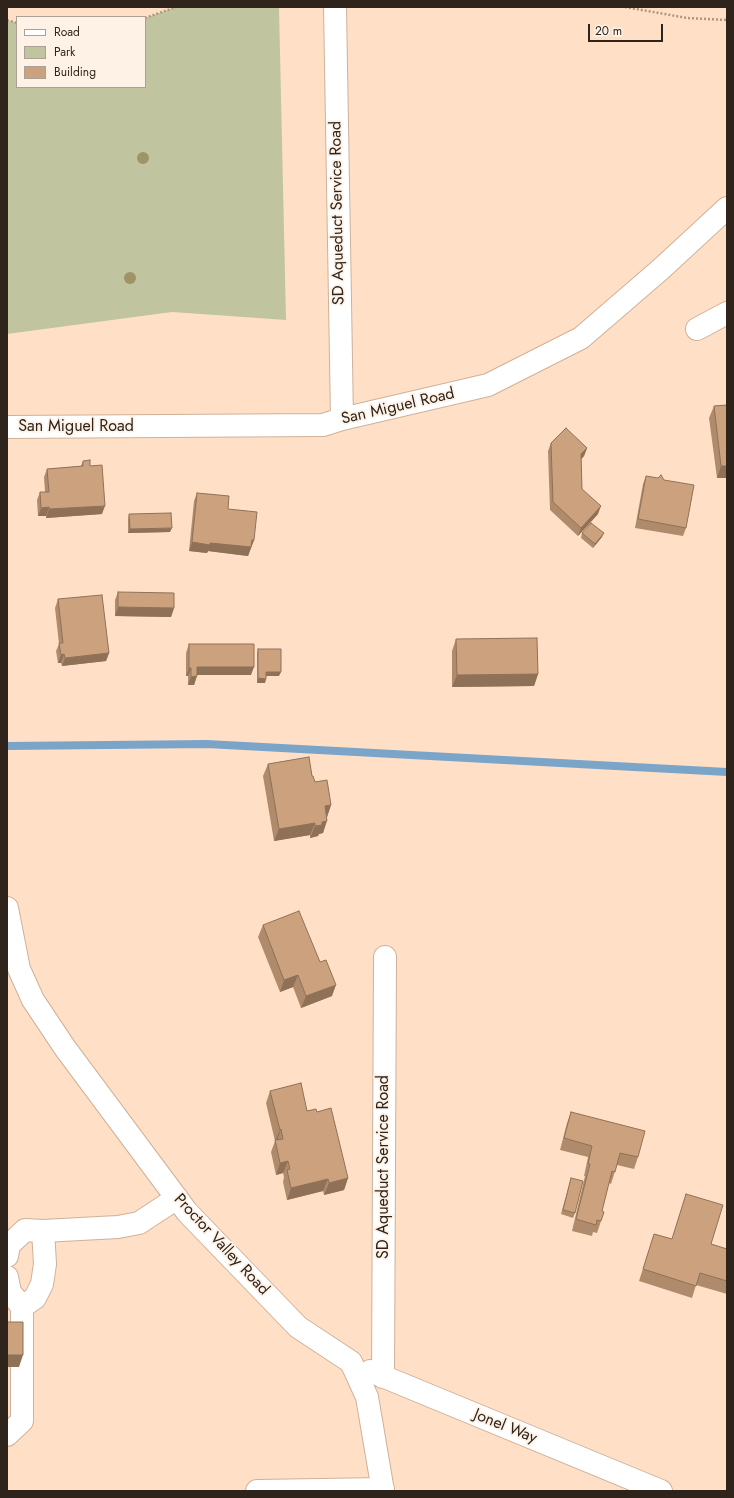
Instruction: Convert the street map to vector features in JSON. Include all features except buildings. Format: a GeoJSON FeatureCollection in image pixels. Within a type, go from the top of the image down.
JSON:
{"type":"FeatureCollection","features":[{"type":"Feature","properties":{"kind":"street","name":"SD Aqueduct Service Road"},"geometry":{"type":"LineString","coordinates":[[335,7],[342,419]]}},
{"type":"Feature","properties":{"kind":"street","name":"San Miguel Road"},"geometry":{"type":"LineString","coordinates":[[7,427],[323,425],[342,419],[488,386],[581,338],[661,269],[727,208]]}},
{"type":"Feature","properties":{"kind":"street"},"geometry":{"type":"LineString","coordinates":[[697,329],[727,313]]}},
{"type":"Feature","properties":{"kind":"street","name":"Proctor Valley Road"},"geometry":{"type":"LineString","coordinates":[[7,908],[19,969],[33,1000],[65,1048],[187,1212],[298,1327],[351,1362]]}},
{"type":"Feature","properties":{"kind":"street","name":"SD Aqueduct Service Road"},"geometry":{"type":"LineString","coordinates":[[383,1377],[386,957]]}},
{"type":"Feature","properties":{"kind":"street"},"geometry":{"type":"LineString","coordinates":[[7,1256],[8,1245],[25,1230],[43,1231],[118,1227],[139,1224],[177,1198]]}},
{"type":"Feature","properties":{"kind":"street"},"geometry":{"type":"LineString","coordinates":[[22,1307],[35,1298],[42,1284],[45,1264],[43,1231]]}},
{"type":"Feature","properties":{"kind":"street"},"geometry":{"type":"LineString","coordinates":[[7,1277],[10,1292],[22,1307],[22,1421],[7,1435]]}},
{"type":"Feature","properties":{"kind":"street"},"geometry":{"type":"LineString","coordinates":[[257,1491],[383,1490],[367,1397],[351,1362]]}},
{"type":"Feature","properties":{"kind":"street","name":"Jonel Way"},"geometry":{"type":"LineString","coordinates":[[351,1362],[383,1377],[661,1491]]}},
{"type":"Feature","properties":{"kind":"path"},"geometry":{"type":"LineString","coordinates":[[146,18],[176,7]]}},
{"type":"Feature","properties":{"kind":"path"},"geometry":{"type":"LineString","coordinates":[[625,7],[687,18],[727,20]]}},
{"type":"Feature","properties":{"kind":"green space"},"geometry":{"type":"Polygon","coordinates":[[[176,7],[279,7],[286,320],[172,312],[7,334],[7,20],[16,23],[16,88],[146,88],[146,18],[176,7]]]}},
{"type":"Feature","properties":{"kind":"waterway"},"geometry":{"type":"LineString","coordinates":[[7,746],[207,744],[727,772]]}}]}
